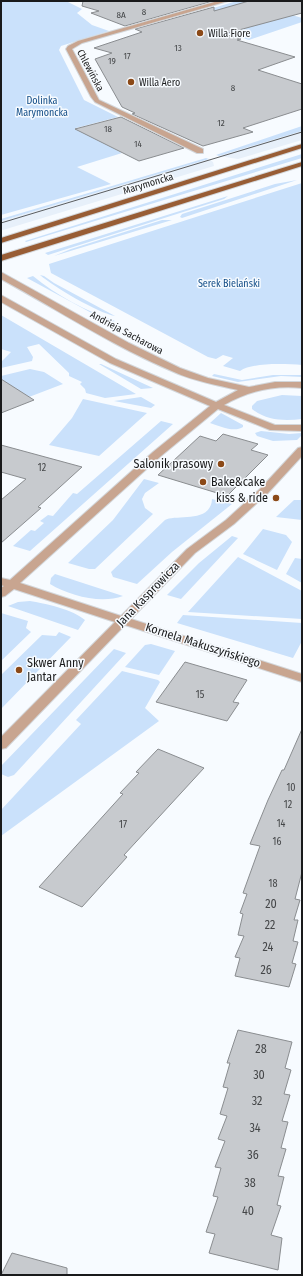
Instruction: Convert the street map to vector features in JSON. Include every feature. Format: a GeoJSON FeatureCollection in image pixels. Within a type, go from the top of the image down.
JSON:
{"type":"FeatureCollection","features":[{"type":"Feature","properties":{"kind":"main road","name":"Marymoncka"},"geometry":{"type":"LineString","coordinates":[[1,241],[302,146]]}},
{"type":"Feature","properties":{"kind":"main road"},"geometry":{"type":"LineString","coordinates":[[1,258],[302,164]]}},
{"type":"Feature","properties":{"kind":"street","name":"Chlewińska"},"geometry":{"type":"LineString","coordinates":[[200,151],[97,101],[93,96],[70,49],[73,45],[80,42],[219,2]]}},
{"type":"Feature","properties":{"kind":"street","name":"Andrieja Sacharowa"},"geometry":{"type":"LineString","coordinates":[[1,275],[126,345],[170,367],[205,380],[249,390]]}},
{"type":"Feature","properties":{"kind":"street"},"geometry":{"type":"LineString","coordinates":[[1,298],[113,361],[216,406],[274,428],[302,428]]}},
{"type":"Feature","properties":{"kind":"street"},"geometry":{"type":"LineString","coordinates":[[1,594],[6,583],[216,406],[249,390],[271,386],[302,385]]}},
{"type":"Feature","properties":{"kind":"street","name":"Jana Kasprowicza"},"geometry":{"type":"LineString","coordinates":[[1,745],[191,551],[230,522],[264,491],[302,450]]}},
{"type":"Feature","properties":{"kind":"street","name":"Kornela Makuszyńskiego"},"geometry":{"type":"LineString","coordinates":[[6,583],[124,619],[302,678]]}},
{"type":"Feature","properties":{"kind":"shaded area"},"geometry":{"type":"Polygon","coordinates":[[[302,131],[302,140],[238,159],[219,156],[302,131]]]}},
{"type":"Feature","properties":{"kind":"shaded area"},"geometry":{"type":"Polygon","coordinates":[[[209,159],[213,162],[214,166],[3,230],[1,229],[1,221],[209,159]]]}},
{"type":"Feature","properties":{"kind":"green space","name":"Dolinka Marymoncka"},"geometry":{"type":"Polygon","coordinates":[[[1,1],[66,1],[82,9],[77,13],[92,25],[109,31],[61,46],[59,50],[84,100],[118,117],[76,128],[122,153],[77,167],[111,184],[1,215],[1,1]]]}},
{"type":"Feature","properties":{"kind":"green space"},"geometry":{"type":"Polygon","coordinates":[[[237,1],[246,1],[302,18],[302,22],[249,40],[179,18],[237,1]]]}},
{"type":"Feature","properties":{"kind":"green space"},"geometry":{"type":"Polygon","coordinates":[[[302,126],[302,131],[219,156],[216,155],[302,126]]]}},
{"type":"Feature","properties":{"kind":"green space"},"geometry":{"type":"Polygon","coordinates":[[[302,154],[302,158],[26,242],[25,241],[302,154]]]}},
{"type":"Feature","properties":{"kind":"green space"},"geometry":{"type":"Polygon","coordinates":[[[206,158],[209,159],[1,221],[1,219],[206,158]]]}},
{"type":"Feature","properties":{"kind":"green space"},"geometry":{"type":"Polygon","coordinates":[[[297,180],[182,218],[180,217],[182,214],[275,184],[297,180]]]}},
{"type":"Feature","properties":{"kind":"green space","name":"Serek Bielański"},"geometry":{"type":"Polygon","coordinates":[[[302,183],[302,365],[261,365],[246,368],[240,371],[223,366],[233,358],[223,355],[216,359],[208,357],[51,273],[49,264],[302,183]]]}},
{"type":"Feature","properties":{"kind":"green space"},"geometry":{"type":"Polygon","coordinates":[[[228,196],[224,199],[48,255],[45,253],[228,196]]]}},
{"type":"Feature","properties":{"kind":"green space"},"geometry":{"type":"Polygon","coordinates":[[[162,220],[172,220],[54,256],[71,249],[162,220]]]}},
{"type":"Feature","properties":{"kind":"green space"},"geometry":{"type":"Polygon","coordinates":[[[40,275],[115,316],[107,314],[76,299],[40,275]]]}},
{"type":"Feature","properties":{"kind":"green space"},"geometry":{"type":"Polygon","coordinates":[[[33,276],[51,290],[72,302],[115,321],[110,323],[27,278],[33,276]]]}},
{"type":"Feature","properties":{"kind":"green space"},"geometry":{"type":"Polygon","coordinates":[[[1,315],[136,394],[105,398],[86,393],[85,389],[80,384],[82,382],[69,376],[69,373],[39,344],[27,347],[33,357],[32,361],[1,368],[1,362],[11,352],[1,349],[1,315]]]}},
{"type":"Feature","properties":{"kind":"green space"},"geometry":{"type":"Polygon","coordinates":[[[99,364],[101,364],[153,388],[141,389],[99,364]]]}},
{"type":"Feature","properties":{"kind":"green space"},"geometry":{"type":"Polygon","coordinates":[[[30,369],[44,372],[63,384],[29,397],[1,380],[1,376],[30,369]]]}},
{"type":"Feature","properties":{"kind":"green space"},"geometry":{"type":"Polygon","coordinates":[[[214,374],[242,380],[273,375],[302,375],[302,377],[281,376],[238,382],[212,376],[214,374]]]}},
{"type":"Feature","properties":{"kind":"green space"},"geometry":{"type":"Polygon","coordinates":[[[282,395],[302,396],[302,419],[289,420],[270,418],[252,409],[252,406],[257,401],[282,395]]]}},
{"type":"Feature","properties":{"kind":"green space"},"geometry":{"type":"Polygon","coordinates":[[[141,397],[155,405],[151,408],[114,401],[141,397]]]}},
{"type":"Feature","properties":{"kind":"green space"},"geometry":{"type":"Polygon","coordinates":[[[83,399],[147,413],[99,456],[49,445],[72,418],[83,399]]]}},
{"type":"Feature","properties":{"kind":"green space"},"geometry":{"type":"Polygon","coordinates":[[[221,413],[243,425],[243,427],[239,429],[231,429],[210,423],[221,413]]]}},
{"type":"Feature","properties":{"kind":"green space"},"geometry":{"type":"Polygon","coordinates":[[[161,421],[173,424],[30,551],[13,546],[31,530],[35,531],[44,523],[40,521],[48,515],[53,516],[73,493],[77,494],[161,421]]]}},
{"type":"Feature","properties":{"kind":"green space"},"geometry":{"type":"Polygon","coordinates":[[[261,431],[289,434],[302,433],[302,435],[297,440],[273,441],[257,436],[255,433],[261,431]]]}},
{"type":"Feature","properties":{"kind":"green space"},"geometry":{"type":"Polygon","coordinates":[[[144,479],[159,483],[145,493],[142,499],[145,508],[153,514],[95,569],[89,569],[68,563],[113,520],[144,479]]]}},
{"type":"Feature","properties":{"kind":"green space"},"geometry":{"type":"Polygon","coordinates":[[[212,499],[232,504],[172,552],[137,584],[113,577],[111,572],[165,520],[170,518],[192,517],[206,512],[210,507],[212,499]]]}},
{"type":"Feature","properties":{"kind":"green space"},"geometry":{"type":"Polygon","coordinates":[[[294,500],[302,500],[302,520],[276,517],[294,500]]]}},
{"type":"Feature","properties":{"kind":"green space"},"geometry":{"type":"Polygon","coordinates":[[[263,529],[286,535],[292,542],[277,570],[243,554],[263,529]]]}},
{"type":"Feature","properties":{"kind":"green space"},"geometry":{"type":"Polygon","coordinates":[[[232,536],[238,538],[181,599],[167,595],[199,563],[232,536]]]}},
{"type":"Feature","properties":{"kind":"green space"},"geometry":{"type":"Polygon","coordinates":[[[238,557],[302,591],[302,619],[188,612],[238,557]]]}},
{"type":"Feature","properties":{"kind":"green space"},"geometry":{"type":"Polygon","coordinates":[[[295,558],[302,559],[302,583],[286,574],[295,558]]]}},
{"type":"Feature","properties":{"kind":"green space"},"geometry":{"type":"Polygon","coordinates":[[[55,574],[123,596],[96,599],[76,595],[50,584],[51,578],[55,574]]]}},
{"type":"Feature","properties":{"kind":"green space"},"geometry":{"type":"Polygon","coordinates":[[[30,601],[51,605],[66,610],[80,616],[85,620],[78,630],[8,606],[18,602],[30,601]]]}},
{"type":"Feature","properties":{"kind":"green space"},"geometry":{"type":"Polygon","coordinates":[[[1,613],[28,621],[26,628],[31,632],[1,661],[1,613]]]}},
{"type":"Feature","properties":{"kind":"green space"},"geometry":{"type":"Polygon","coordinates":[[[183,615],[302,623],[302,641],[293,658],[177,623],[183,615]]]}},
{"type":"Feature","properties":{"kind":"green space"},"geometry":{"type":"Polygon","coordinates":[[[59,632],[71,637],[1,709],[1,675],[42,635],[56,636],[59,632]]]}},
{"type":"Feature","properties":{"kind":"green space"},"geometry":{"type":"Polygon","coordinates":[[[151,644],[175,651],[159,675],[125,667],[145,645],[151,644]]]}},
{"type":"Feature","properties":{"kind":"green space"},"geometry":{"type":"Polygon","coordinates":[[[114,649],[126,653],[14,775],[8,777],[1,774],[1,766],[114,649]]]}},
{"type":"Feature","properties":{"kind":"green space"},"geometry":{"type":"Polygon","coordinates":[[[122,671],[158,680],[160,682],[145,708],[159,721],[1,836],[1,810],[81,724],[76,720],[122,671]]]}},
{"type":"Feature","properties":{"kind":"building"},"geometry":{"type":"Polygon","coordinates":[[[83,1],[213,1],[125,26],[91,13],[99,11],[82,6],[83,1]]]}},
{"type":"Feature","properties":{"kind":"building"},"geometry":{"type":"Polygon","coordinates":[[[249,1],[302,1],[302,13],[224,34],[241,39],[237,40],[295,57],[258,70],[302,84],[302,109],[243,128],[253,132],[203,146],[132,114],[135,113],[122,107],[95,59],[112,53],[94,48],[142,32],[135,29],[214,7],[214,11],[249,1]]]}},
{"type":"Feature","properties":{"kind":"building"},"geometry":{"type":"Polygon","coordinates":[[[121,117],[184,148],[139,161],[75,129],[121,117]]]}},
{"type":"Feature","properties":{"kind":"building"},"geometry":{"type":"Polygon","coordinates":[[[1,379],[34,400],[1,413],[1,379]]]}},
{"type":"Feature","properties":{"kind":"building"},"geometry":{"type":"Polygon","coordinates":[[[223,434],[258,444],[251,450],[268,455],[227,496],[158,475],[200,436],[216,441],[223,434]]]}},
{"type":"Feature","properties":{"kind":"building"},"geometry":{"type":"Polygon","coordinates":[[[1,445],[82,467],[38,507],[41,508],[1,543],[1,500],[26,479],[1,472],[1,445]]]}},
{"type":"Feature","properties":{"kind":"building"},"geometry":{"type":"Polygon","coordinates":[[[185,662],[247,680],[233,702],[239,703],[227,721],[156,702],[185,662]]]}},
{"type":"Feature","properties":{"kind":"building"},"geometry":{"type":"Polygon","coordinates":[[[302,729],[302,872],[295,899],[300,900],[294,920],[298,920],[293,941],[298,942],[292,963],[296,964],[289,987],[235,976],[240,958],[235,957],[244,936],[238,935],[243,914],[240,913],[247,894],[243,893],[260,846],[250,844],[268,800],[282,770],[284,770],[302,729]]]}},
{"type":"Feature","properties":{"kind":"building"},"geometry":{"type":"Polygon","coordinates":[[[158,749],[204,768],[124,855],[127,857],[82,907],[39,887],[123,794],[120,793],[139,773],[136,772],[158,749]]]}},
{"type":"Feature","properties":{"kind":"building"},"geometry":{"type":"Polygon","coordinates":[[[238,1030],[292,1042],[285,1068],[291,1070],[284,1094],[290,1095],[282,1121],[288,1122],[281,1148],[286,1149],[278,1176],[284,1177],[277,1205],[281,1206],[271,1235],[282,1238],[278,1270],[209,1253],[215,1234],[206,1232],[218,1197],[213,1196],[221,1168],[215,1167],[225,1141],[218,1139],[227,1116],[220,1114],[228,1088],[223,1087],[230,1063],[227,1063],[238,1030]]]}},
{"type":"Feature","properties":{"kind":"building"},"geometry":{"type":"Polygon","coordinates":[[[12,1253],[67,1268],[67,1275],[1,1275],[12,1253]]]}},
{"type":"Feature","properties":{"kind":"tram line"},"geometry":{"type":"LineString","coordinates":[[1,223],[302,132]]}},
{"type":"Feature","properties":{"kind":"place","name":"Willa Fiore"},"geometry":{"type":"Point","coordinates":[200,33]}},
{"type":"Feature","properties":{"kind":"place","name":"Willa Aero"},"geometry":{"type":"Point","coordinates":[131,82]}},
{"type":"Feature","properties":{"kind":"place","name":"Salonik prasowy"},"geometry":{"type":"Point","coordinates":[221,464]}},
{"type":"Feature","properties":{"kind":"place","name":"Bake&cake"},"geometry":{"type":"Point","coordinates":[203,482]}},
{"type":"Feature","properties":{"kind":"place","name":"kiss & ride"},"geometry":{"type":"Point","coordinates":[276,498]}},
{"type":"Feature","properties":{"kind":"place","name":"Skwer Anny Jantar"},"geometry":{"type":"Point","coordinates":[19,670]}}]}
